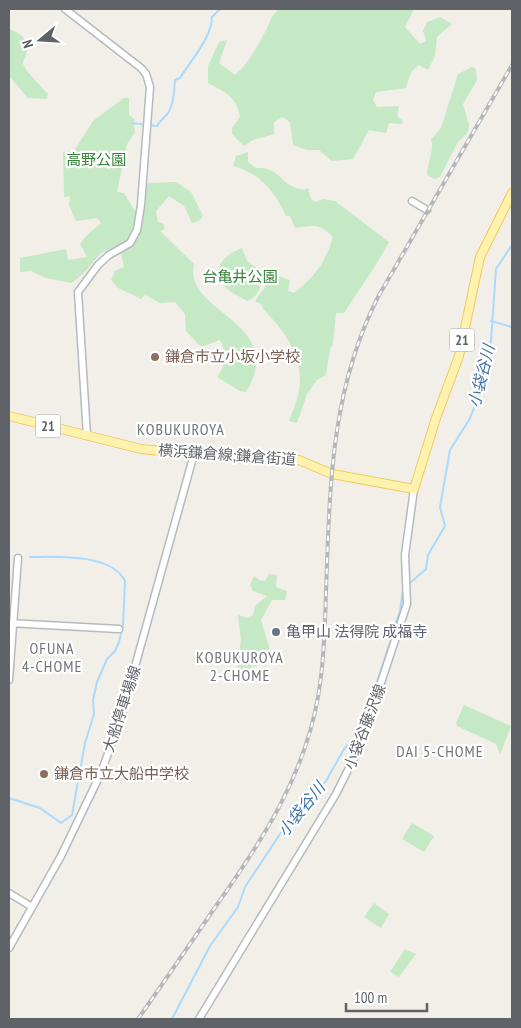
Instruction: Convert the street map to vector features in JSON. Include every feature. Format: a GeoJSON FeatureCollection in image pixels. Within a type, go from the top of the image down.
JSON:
{"type":"FeatureCollection","features":[{"type":"Feature","properties":{"kind":"main road"},"geometry":{"type":"LineString","coordinates":[[65,9],[141,68],[146,74],[150,86],[141,206],[137,230],[130,243],[109,255],[98,265],[78,292],[87,436]]}},
{"type":"Feature","properties":{"kind":"main road","name":"21"},"geometry":{"type":"LineString","coordinates":[[414,489],[436,418],[459,356],[480,257],[512,193]]}},
{"type":"Feature","properties":{"kind":"main road"},"geometry":{"type":"LineString","coordinates":[[412,200],[427,210]]}},
{"type":"Feature","properties":{"kind":"main road","name":"横浜鎌倉線;鎌倉街道"},"geometry":{"type":"LineString","coordinates":[[9,416],[141,449],[242,460],[299,460],[332,474],[414,489]]}},
{"type":"Feature","properties":{"kind":"main road","name":"大船停車場線"},"geometry":{"type":"LineString","coordinates":[[9,948],[83,813],[118,725],[194,454]]}},
{"type":"Feature","properties":{"kind":"main road","name":"小袋谷藤沢線"},"geometry":{"type":"LineString","coordinates":[[199,1019],[336,794],[360,746],[407,604],[405,555],[414,489]]}},
{"type":"Feature","properties":{"kind":"main road"},"geometry":{"type":"LineString","coordinates":[[9,680],[11,624],[18,558]]}},
{"type":"Feature","properties":{"kind":"main road"},"geometry":{"type":"LineString","coordinates":[[11,624],[118,629]]}},
{"type":"Feature","properties":{"kind":"main road"},"geometry":{"type":"LineString","coordinates":[[9,893],[32,907]]}},
{"type":"Feature","properties":{"kind":"green space"},"geometry":{"type":"Polygon","coordinates":[[[280,9],[414,9],[405,27],[420,44],[426,41],[423,31],[427,22],[440,17],[452,24],[437,37],[435,56],[428,70],[419,65],[411,72],[406,88],[376,92],[373,100],[377,107],[399,106],[397,116],[403,121],[402,124],[389,123],[386,133],[369,130],[353,159],[332,161],[319,150],[307,150],[293,145],[290,122],[282,117],[274,122],[274,134],[253,140],[244,146],[232,134],[232,128],[240,117],[236,105],[225,92],[208,83],[208,66],[219,42],[227,40],[219,63],[235,75],[252,55],[272,16],[280,9]]]}},
{"type":"Feature","properties":{"kind":"green space"},"geometry":{"type":"Polygon","coordinates":[[[9,29],[24,38],[27,50],[23,62],[24,66],[48,94],[47,99],[28,98],[9,76],[9,29]]]}},
{"type":"Feature","properties":{"kind":"green space"},"geometry":{"type":"Polygon","coordinates":[[[472,67],[476,69],[477,80],[463,104],[469,125],[468,132],[458,142],[440,177],[435,179],[427,175],[432,147],[431,139],[441,128],[458,74],[472,67]]]}},
{"type":"Feature","properties":{"kind":"green space","name":"高野公園"},"geometry":{"type":"Polygon","coordinates":[[[124,98],[129,98],[129,115],[134,119],[135,133],[127,144],[117,192],[124,193],[137,214],[143,213],[147,183],[176,182],[191,192],[203,216],[199,221],[192,223],[184,206],[169,196],[156,211],[158,222],[163,223],[165,229],[160,231],[194,264],[195,281],[203,295],[245,333],[254,349],[256,368],[246,392],[240,391],[217,377],[225,359],[224,349],[220,340],[201,347],[186,331],[185,314],[175,302],[160,303],[145,295],[141,299],[118,288],[111,280],[115,271],[124,267],[119,245],[101,253],[84,273],[72,283],[46,278],[31,271],[20,272],[20,258],[66,249],[68,260],[87,257],[80,244],[101,223],[97,218],[76,221],[69,205],[70,196],[64,197],[63,152],[74,151],[93,121],[124,98]]]}},
{"type":"Feature","properties":{"kind":"green space"},"geometry":{"type":"Polygon","coordinates":[[[248,152],[248,162],[256,168],[271,170],[294,187],[304,190],[308,188],[311,199],[315,202],[323,199],[335,201],[389,242],[344,313],[336,313],[333,344],[330,349],[326,375],[317,380],[307,394],[297,423],[289,421],[300,386],[300,373],[293,349],[262,305],[255,301],[265,287],[266,278],[269,273],[290,280],[288,291],[294,293],[319,268],[333,237],[324,229],[315,226],[295,228],[290,216],[286,216],[277,199],[259,178],[233,166],[236,156],[248,152]]]}},
{"type":"Feature","properties":{"kind":"green space","name":"台亀井公園"},"geometry":{"type":"Polygon","coordinates":[[[242,248],[247,261],[265,274],[257,294],[247,301],[226,288],[219,275],[219,269],[224,259],[242,248]]]}},
{"type":"Feature","properties":{"kind":"green space"},"geometry":{"type":"Polygon","coordinates":[[[269,574],[277,575],[276,587],[287,591],[285,600],[272,600],[261,620],[269,647],[266,663],[252,667],[241,677],[236,676],[241,640],[238,615],[248,618],[253,615],[255,606],[267,596],[253,591],[250,585],[254,576],[259,580],[265,581],[269,574]]]}},
{"type":"Feature","properties":{"kind":"green space"},"geometry":{"type":"Polygon","coordinates":[[[464,705],[511,726],[500,755],[496,744],[457,726],[456,723],[464,705]]]}},
{"type":"Feature","properties":{"kind":"green space"},"geometry":{"type":"Polygon","coordinates":[[[412,823],[434,836],[424,852],[402,839],[412,823]]]}},
{"type":"Feature","properties":{"kind":"green space"},"geometry":{"type":"Polygon","coordinates":[[[374,903],[389,914],[381,928],[364,917],[374,903]]]}},
{"type":"Feature","properties":{"kind":"green space"},"geometry":{"type":"Polygon","coordinates":[[[405,949],[416,954],[399,977],[390,972],[405,949]]]}},
{"type":"Feature","properties":{"kind":"waterway"},"geometry":{"type":"LineString","coordinates":[[132,123],[157,126],[167,115],[173,102],[175,80],[180,78],[200,48],[209,32],[212,17],[220,9]]}},
{"type":"Feature","properties":{"kind":"waterway","name":"小袋谷川"},"geometry":{"type":"LineString","coordinates":[[410,583],[426,569],[428,555],[445,526],[440,507],[450,450],[469,420],[480,394],[491,341],[496,269],[512,245]]}},
{"type":"Feature","properties":{"kind":"waterway"},"geometry":{"type":"LineString","coordinates":[[491,321],[512,327]]}},
{"type":"Feature","properties":{"kind":"waterway"},"geometry":{"type":"LineString","coordinates":[[9,798],[40,808],[61,823],[72,815],[85,743],[94,714],[93,700],[97,682],[107,659],[115,651],[123,625],[125,581],[118,572],[108,565],[82,558],[30,557]]}},
{"type":"Feature","properties":{"kind":"waterway","name":"小袋谷川"},"geometry":{"type":"LineString","coordinates":[[172,1019],[210,946],[238,907],[245,887],[288,822],[313,798],[326,781],[344,749],[362,729],[400,611],[403,589]]}},
{"type":"Feature","properties":{"kind":"railway"},"geometry":{"type":"LineString","coordinates":[[138,1019],[233,882],[265,832],[292,781],[303,754],[320,684],[324,644],[332,478],[336,441],[350,369],[362,333],[378,297],[512,65]]}},
{"type":"Feature","properties":{"kind":"place","name":"鎌倉市立小坂小学校"},"geometry":{"type":"Point","coordinates":[155,357]}},
{"type":"Feature","properties":{"kind":"place","name":"亀甲山 法得院 成福寺"},"geometry":{"type":"Point","coordinates":[276,632]}},
{"type":"Feature","properties":{"kind":"place","name":"鎌倉市立大船中学校"},"geometry":{"type":"Point","coordinates":[44,774]}},
{"type":"Feature","properties":{"kind":"district","name":"KOBUKUROYA"},"geometry":{"type":"Point","coordinates":[181,429]}},
{"type":"Feature","properties":{"kind":"district","name":"OFUNA 4-CHOME"},"geometry":{"type":"Point","coordinates":[52,657]}},
{"type":"Feature","properties":{"kind":"district","name":"KOBUKUROYA 2-CHOME"},"geometry":{"type":"Point","coordinates":[240,666]}},
{"type":"Feature","properties":{"kind":"district","name":"DAI 5-CHOME"},"geometry":{"type":"Point","coordinates":[440,751]}}]}
